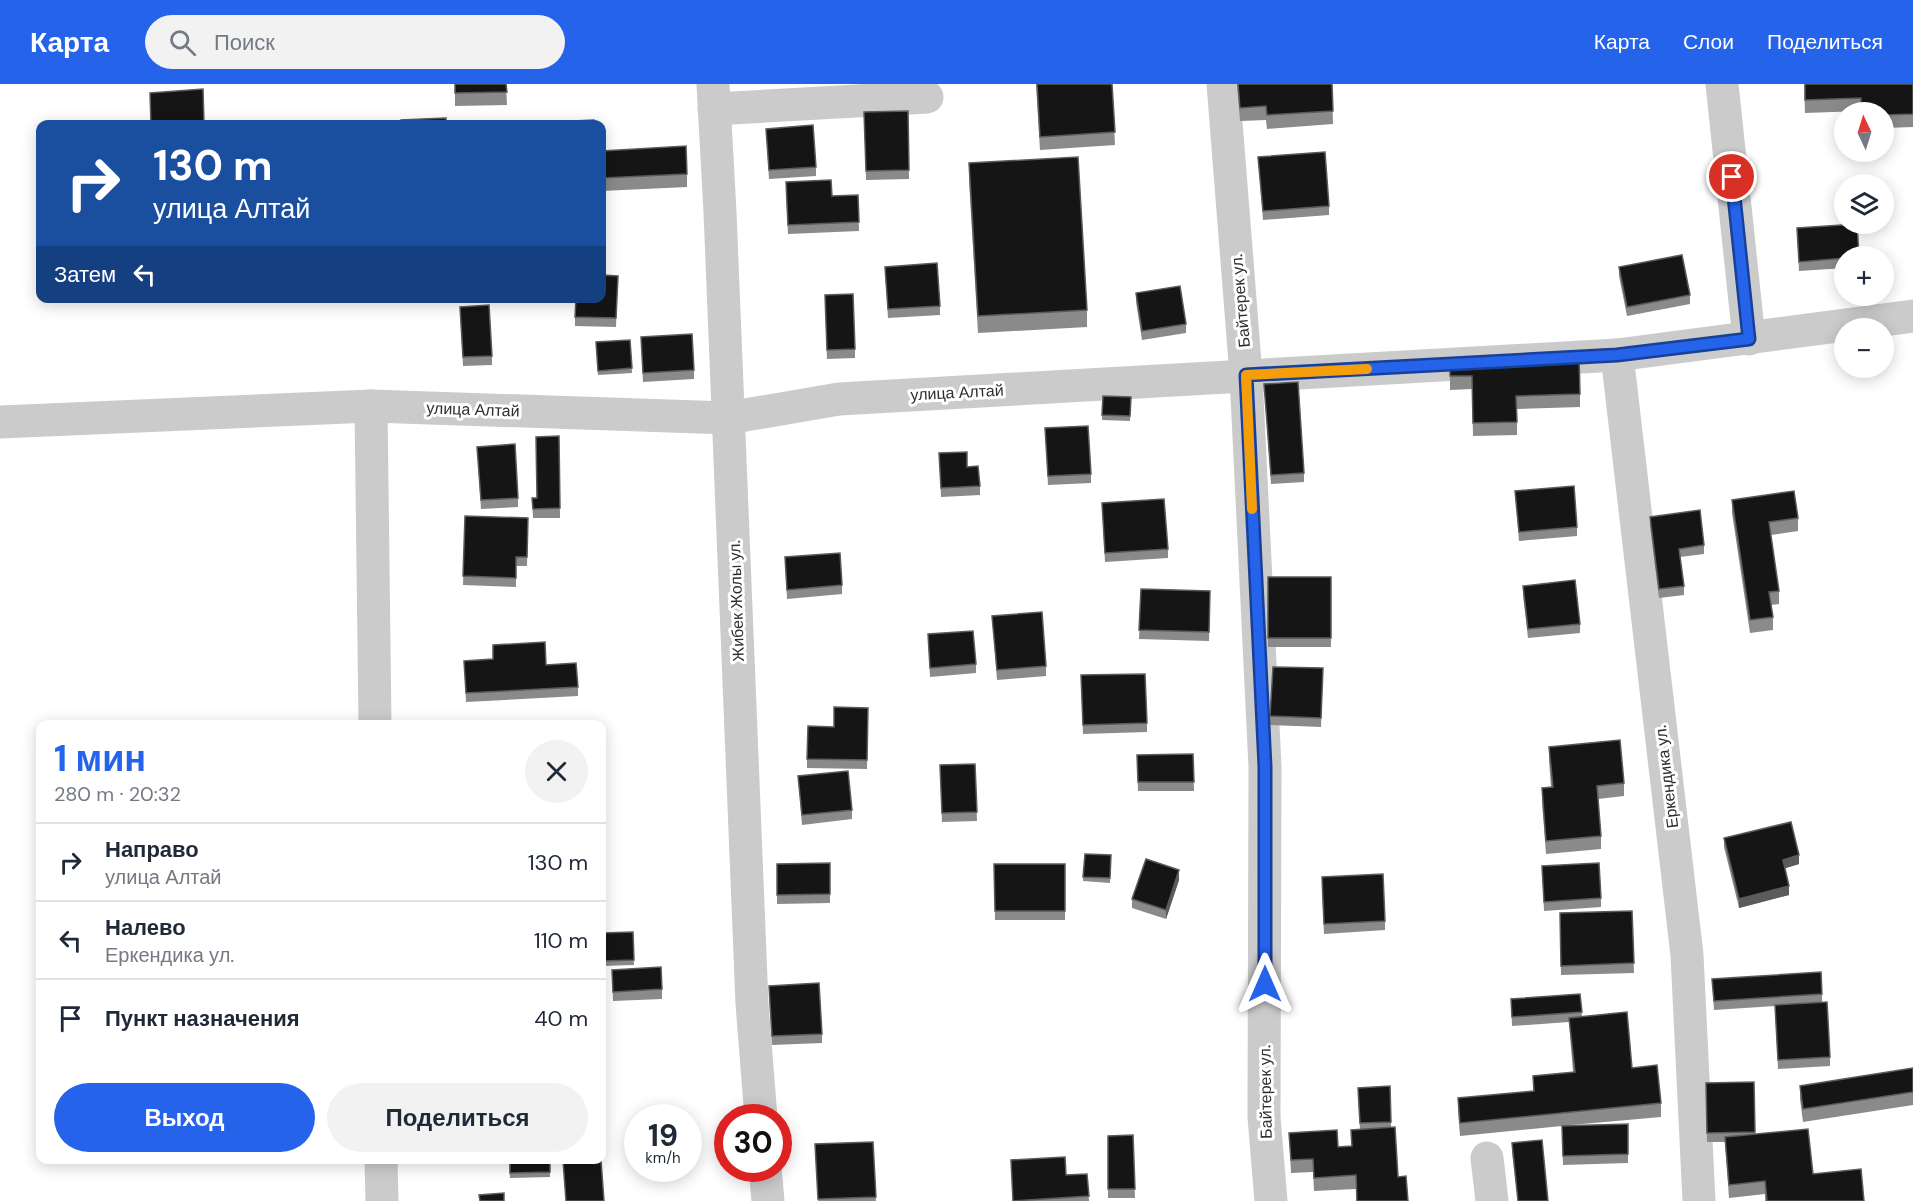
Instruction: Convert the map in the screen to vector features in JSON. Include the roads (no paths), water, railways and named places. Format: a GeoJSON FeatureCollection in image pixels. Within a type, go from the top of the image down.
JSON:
{"type":"FeatureCollection","features":[{"type":"Feature","properties":{"kind":"street","name":"Байтерек ул."},"geometry":{"type":"LineString","coordinates":[[1223,84],[1246,375],[1265,767],[1264,1117],[1271,1201]]}},
{"type":"Feature","properties":{"kind":"street"},"geometry":{"type":"LineString","coordinates":[[1722,84],[1749,339]]}},
{"type":"Feature","properties":{"kind":"street"},"geometry":{"type":"LineString","coordinates":[[713,96],[927,97]]}},
{"type":"Feature","properties":{"kind":"street","name":"Жибек Жолы ул."},"geometry":{"type":"LineString","coordinates":[[713,96],[752,1004],[760,1104]]}},
{"type":"Feature","properties":{"kind":"street","name":"улица Алтай"},"geometry":{"type":"LineString","coordinates":[[0,422],[370,406],[728,418],[839,399],[1617,355],[1913,316]]}},
{"type":"Feature","properties":{"kind":"street","name":"Еркендика ул."},"geometry":{"type":"LineString","coordinates":[[1617,355],[1687,955],[1699,1201]]}},
{"type":"Feature","properties":{"kind":"street"},"geometry":{"type":"LineString","coordinates":[[370,406],[375,720]]}},
{"type":"Feature","properties":{"kind":"street"},"geometry":{"type":"LineString","coordinates":[[1487,1158],[1492,1201]]}},
{"type":"Feature","properties":{"kind":"street"},"geometry":{"type":"LineString","coordinates":[[381,1164],[382,1201]]}},
{"type":"Feature","properties":{"kind":"street"},"geometry":{"type":"LineString","coordinates":[[766,1182],[768,1201]]}}]}
